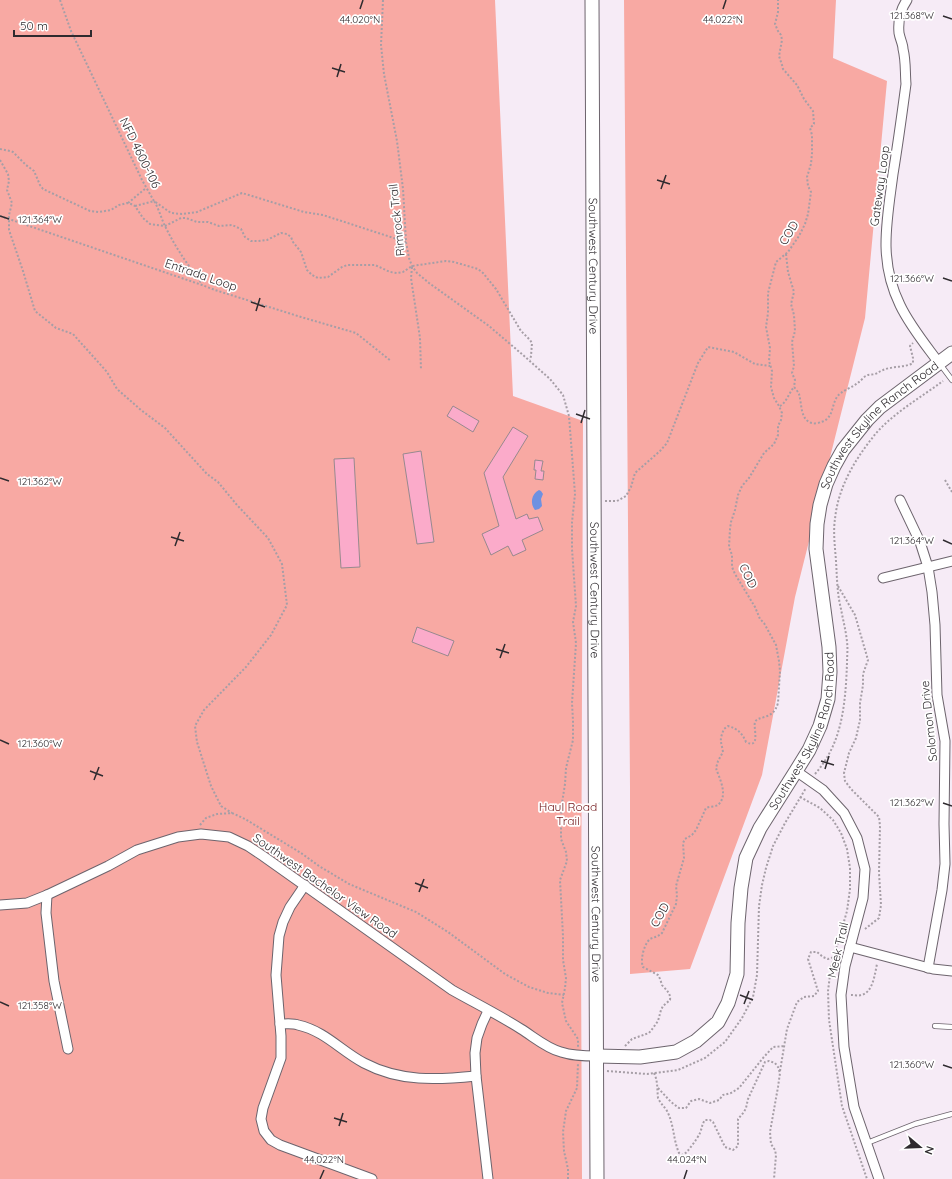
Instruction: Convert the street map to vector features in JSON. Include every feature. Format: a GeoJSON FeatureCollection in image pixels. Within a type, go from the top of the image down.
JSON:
{"type":"FeatureCollection","features":[{"type":"Feature","properties":{"kind":"main road","name":"Southwest Century Drive"},"geometry":{"type":"LineString","coordinates":[[592,0],[597,1179]]}},
{"type":"Feature","properties":{"kind":"main road","name":"Southwest Skyline Ranch Road"},"geometry":{"type":"LineString","coordinates":[[597,1056],[640,1057],[676,1052],[696,1042],[718,1022],[728,1003],[737,974],[739,909],[746,858],[760,828],[809,750],[820,726],[828,699],[830,672],[829,647],[816,549],[817,524],[820,505],[826,484],[843,450],[866,420],[952,353]]}},
{"type":"Feature","properties":{"kind":"street","name":"Gateway Loop"},"geometry":{"type":"LineString","coordinates":[[907,0],[901,12],[899,23],[905,64],[906,84],[885,243],[892,286],[900,304],[909,322],[939,363]]}},
{"type":"Feature","properties":{"kind":"street","name":"Solomon Drive"},"geometry":{"type":"LineString","coordinates":[[900,500],[920,542],[928,567],[935,625],[937,695],[945,741],[949,786],[944,824],[944,877],[928,968]]}},
{"type":"Feature","properties":{"kind":"street"},"geometry":{"type":"LineString","coordinates":[[883,578],[952,561]]}},
{"type":"Feature","properties":{"kind":"street","name":"Meek Trail"},"geometry":{"type":"LineString","coordinates":[[796,771],[823,790],[844,813],[857,838],[865,869],[863,898],[844,966],[841,994],[844,1047],[854,1107],[879,1179]]}},
{"type":"Feature","properties":{"kind":"street","name":"Southwest Bachelor View Road"},"geometry":{"type":"LineString","coordinates":[[0,906],[26,903],[48,895],[137,850],[178,837],[201,834],[229,837],[248,846],[452,990],[522,1029],[546,1046],[560,1052],[578,1056],[597,1056]]}},
{"type":"Feature","properties":{"kind":"street"},"geometry":{"type":"LineString","coordinates":[[304,885],[290,907],[283,922],[279,936],[276,974],[281,1036],[281,1058],[263,1108],[261,1119],[264,1131],[271,1140],[280,1145],[372,1179]]}},
{"type":"Feature","properties":{"kind":"street"},"geometry":{"type":"LineString","coordinates":[[48,895],[46,913],[54,981],[68,1049]]}},
{"type":"Feature","properties":{"kind":"street"},"geometry":{"type":"LineString","coordinates":[[850,946],[928,968],[952,971]]}},
{"type":"Feature","properties":{"kind":"street"},"geometry":{"type":"LineString","coordinates":[[488,1011],[482,1024],[475,1053],[476,1076],[488,1179]]}},
{"type":"Feature","properties":{"kind":"street"},"geometry":{"type":"LineString","coordinates":[[280,1024],[298,1024],[321,1034],[364,1063],[396,1075],[414,1079],[436,1080],[476,1076]]}},
{"type":"Feature","properties":{"kind":"lane"},"geometry":{"type":"LineString","coordinates":[[939,363],[952,380]]}},
{"type":"Feature","properties":{"kind":"lane"},"geometry":{"type":"LineString","coordinates":[[935,1026],[952,1027]]}},
{"type":"Feature","properties":{"kind":"lane"},"geometry":{"type":"LineString","coordinates":[[867,1143],[915,1124],[952,1114]]}},
{"type":"Feature","properties":{"kind":"path","name":"NFD 4600-106"},"geometry":{"type":"LineString","coordinates":[[60,0],[71,31],[146,188],[154,201],[171,213],[182,214],[197,212],[242,194],[304,212],[323,214],[406,242]]}},
{"type":"Feature","properties":{"kind":"path","name":"Rimrock Trail"},"geometry":{"type":"LineString","coordinates":[[383,0],[381,45],[384,74],[397,141],[403,189],[406,242],[412,266],[429,283],[489,326],[530,360],[550,379],[563,395],[569,416],[575,494],[572,522],[572,549],[576,606],[573,622],[576,643],[572,703],[573,740],[566,768],[561,818],[561,839],[566,852],[567,861],[560,880],[563,960],[566,978],[564,995]]}},
{"type":"Feature","properties":{"kind":"path","name":"COD"},"geometry":{"type":"LineString","coordinates":[[617,1056],[632,1039],[649,1033],[654,1028],[658,1022],[663,1006],[670,1000],[669,993],[662,984],[658,975],[643,967],[641,959],[649,941],[662,933],[676,904],[676,886],[684,858],[683,843],[685,839],[696,830],[706,808],[709,806],[718,805],[721,801],[723,787],[721,778],[716,768],[723,752],[720,743],[724,729],[728,726],[736,729],[743,734],[746,742],[749,744],[752,743],[756,736],[754,726],[756,720],[771,715],[777,708],[778,703],[780,661],[776,646],[732,567],[730,522],[739,492],[764,453],[774,444],[778,435],[778,426],[782,413],[774,398],[771,387],[772,371],[766,327],[768,292],[776,262],[786,254],[799,236],[805,224],[811,192],[808,186],[807,177],[811,164],[812,153],[812,135],[810,128],[814,124],[813,111],[804,99],[797,85],[783,69],[779,56],[782,40],[775,24],[778,12],[778,0]]}},
{"type":"Feature","properties":{"kind":"path"},"geometry":{"type":"LineString","coordinates":[[0,149],[13,152],[34,171],[40,185],[44,189],[90,211],[100,212],[111,210],[127,203],[146,188]]}},
{"type":"Feature","properties":{"kind":"path"},"geometry":{"type":"LineString","coordinates":[[0,160],[8,174],[9,181],[7,190],[12,203],[9,215],[10,236],[23,271],[35,311],[56,328],[73,334],[108,372],[117,389],[165,428],[207,474],[218,482],[268,538],[282,564],[287,605],[271,635],[246,668],[204,710],[195,726],[197,742],[211,786],[222,806],[301,853],[348,884],[416,912],[448,932],[506,974],[529,987],[548,993],[564,995],[562,1003],[566,1021],[578,1039],[577,1088],[566,1111],[563,1132],[568,1179]]}},
{"type":"Feature","properties":{"kind":"path"},"geometry":{"type":"LineString","coordinates":[[127,203],[135,206],[154,201],[165,226],[185,262],[202,285]]}},
{"type":"Feature","properties":{"kind":"path"},"geometry":{"type":"LineString","coordinates":[[135,206],[143,218],[150,224],[165,226],[181,218],[186,218],[197,222],[208,222],[218,226],[232,225],[241,229],[245,237],[251,241],[267,240],[280,233],[287,234],[291,237],[301,252],[307,270],[318,278],[328,277],[347,265],[375,265],[390,272],[397,273],[404,272],[412,266],[446,261],[478,269],[496,289],[521,331],[530,340],[532,344],[530,360]]}},
{"type":"Feature","properties":{"kind":"path","name":"Entrada Loop"},"geometry":{"type":"LineString","coordinates":[[0,216],[215,290],[356,333],[391,361]]}},
{"type":"Feature","properties":{"kind":"path"},"geometry":{"type":"LineString","coordinates":[[779,406],[784,404],[789,392],[794,387],[795,380],[792,372],[794,366],[792,342],[795,331],[794,315],[791,304],[794,292],[788,272],[786,254]]}},
{"type":"Feature","properties":{"kind":"path"},"geometry":{"type":"LineString","coordinates":[[412,266],[411,278],[420,338],[421,370]]}},
{"type":"Feature","properties":{"kind":"path"},"geometry":{"type":"LineString","coordinates":[[794,387],[799,393],[800,406],[807,420],[815,424],[823,422],[831,414],[835,400],[839,394],[860,382],[865,376],[913,363],[910,346],[920,337]]}},
{"type":"Feature","properties":{"kind":"path"},"geometry":{"type":"LineString","coordinates":[[594,501],[617,501],[626,496],[631,487],[635,473],[657,455],[667,444],[698,363],[708,348],[734,352],[755,364],[771,366]]}},
{"type":"Feature","properties":{"kind":"path"},"geometry":{"type":"LineString","coordinates":[[945,480],[952,492]]}},
{"type":"Feature","properties":{"kind":"path"},"geometry":{"type":"LineString","coordinates":[[838,585],[855,615],[868,660],[863,674],[860,720],[856,738],[849,753],[844,773],[845,781],[879,817],[880,826],[881,905],[879,918],[868,928],[853,935]]}},
{"type":"Feature","properties":{"kind":"path"},"geometry":{"type":"LineString","coordinates":[[193,835],[206,818],[216,814],[232,813]]}},
{"type":"Feature","properties":{"kind":"path"},"geometry":{"type":"LineString","coordinates":[[774,1179],[776,1155],[771,1144],[770,1132],[787,1029],[797,1002],[804,997],[814,996],[818,991],[808,959],[811,952],[817,952],[828,959],[834,957]]}},
{"type":"Feature","properties":{"kind":"path"},"geometry":{"type":"LineString","coordinates":[[841,994],[862,995],[871,988],[878,955]]}},
{"type":"Feature","properties":{"kind":"path"},"geometry":{"type":"LineString","coordinates":[[658,1087],[671,1102],[679,1108],[686,1108],[691,1101],[699,1099],[710,1103],[715,1102],[739,1088],[773,1047],[785,1046]]}},
{"type":"Feature","properties":{"kind":"path"},"geometry":{"type":"LineString","coordinates":[[654,1073],[658,1087],[658,1098],[667,1111],[676,1145],[679,1153],[683,1155],[688,1152],[699,1134],[705,1120],[710,1120],[713,1122],[725,1147],[733,1150],[738,1146],[738,1119],[746,1108],[748,1099],[765,1062],[769,1061],[775,1063],[780,1072]]}},
{"type":"Feature","properties":{"kind":"green space","name":"Haul Road Trail"},"geometry":{"type":"Polygon","coordinates":[[[0,0],[495,0],[513,396],[583,421],[581,958],[582,1179],[0,1179],[0,0]]]}},
{"type":"Feature","properties":{"kind":"green space"},"geometry":{"type":"Polygon","coordinates":[[[624,0],[836,0],[833,58],[887,81],[865,318],[795,597],[762,775],[690,969],[630,974],[630,786],[624,0]]]}},
{"type":"Feature","properties":{"kind":"water"},"geometry":{"type":"Polygon","coordinates":[[[539,490],[543,494],[541,499],[542,506],[535,510],[532,505],[532,499],[534,494],[539,490]]]}},
{"type":"Feature","properties":{"kind":"building"},"geometry":{"type":"Polygon","coordinates":[[[453,406],[479,421],[473,432],[447,416],[453,406]]]}},
{"type":"Feature","properties":{"kind":"building"},"geometry":{"type":"Polygon","coordinates":[[[513,427],[528,436],[503,477],[516,519],[527,514],[529,519],[538,517],[543,530],[522,540],[526,550],[513,556],[508,546],[491,555],[482,534],[499,526],[484,473],[513,427]]]}},
{"type":"Feature","properties":{"kind":"building"},"geometry":{"type":"Polygon","coordinates":[[[421,451],[434,542],[417,544],[403,454],[421,451]]]}},
{"type":"Feature","properties":{"kind":"building"},"geometry":{"type":"Polygon","coordinates":[[[354,458],[360,567],[341,568],[334,459],[354,458]]]}},
{"type":"Feature","properties":{"kind":"building"},"geometry":{"type":"Polygon","coordinates":[[[535,460],[543,461],[541,471],[544,471],[543,480],[535,479],[535,460]]]}},
{"type":"Feature","properties":{"kind":"building"},"geometry":{"type":"Polygon","coordinates":[[[417,627],[454,641],[448,656],[412,642],[417,627]]]}}]}
